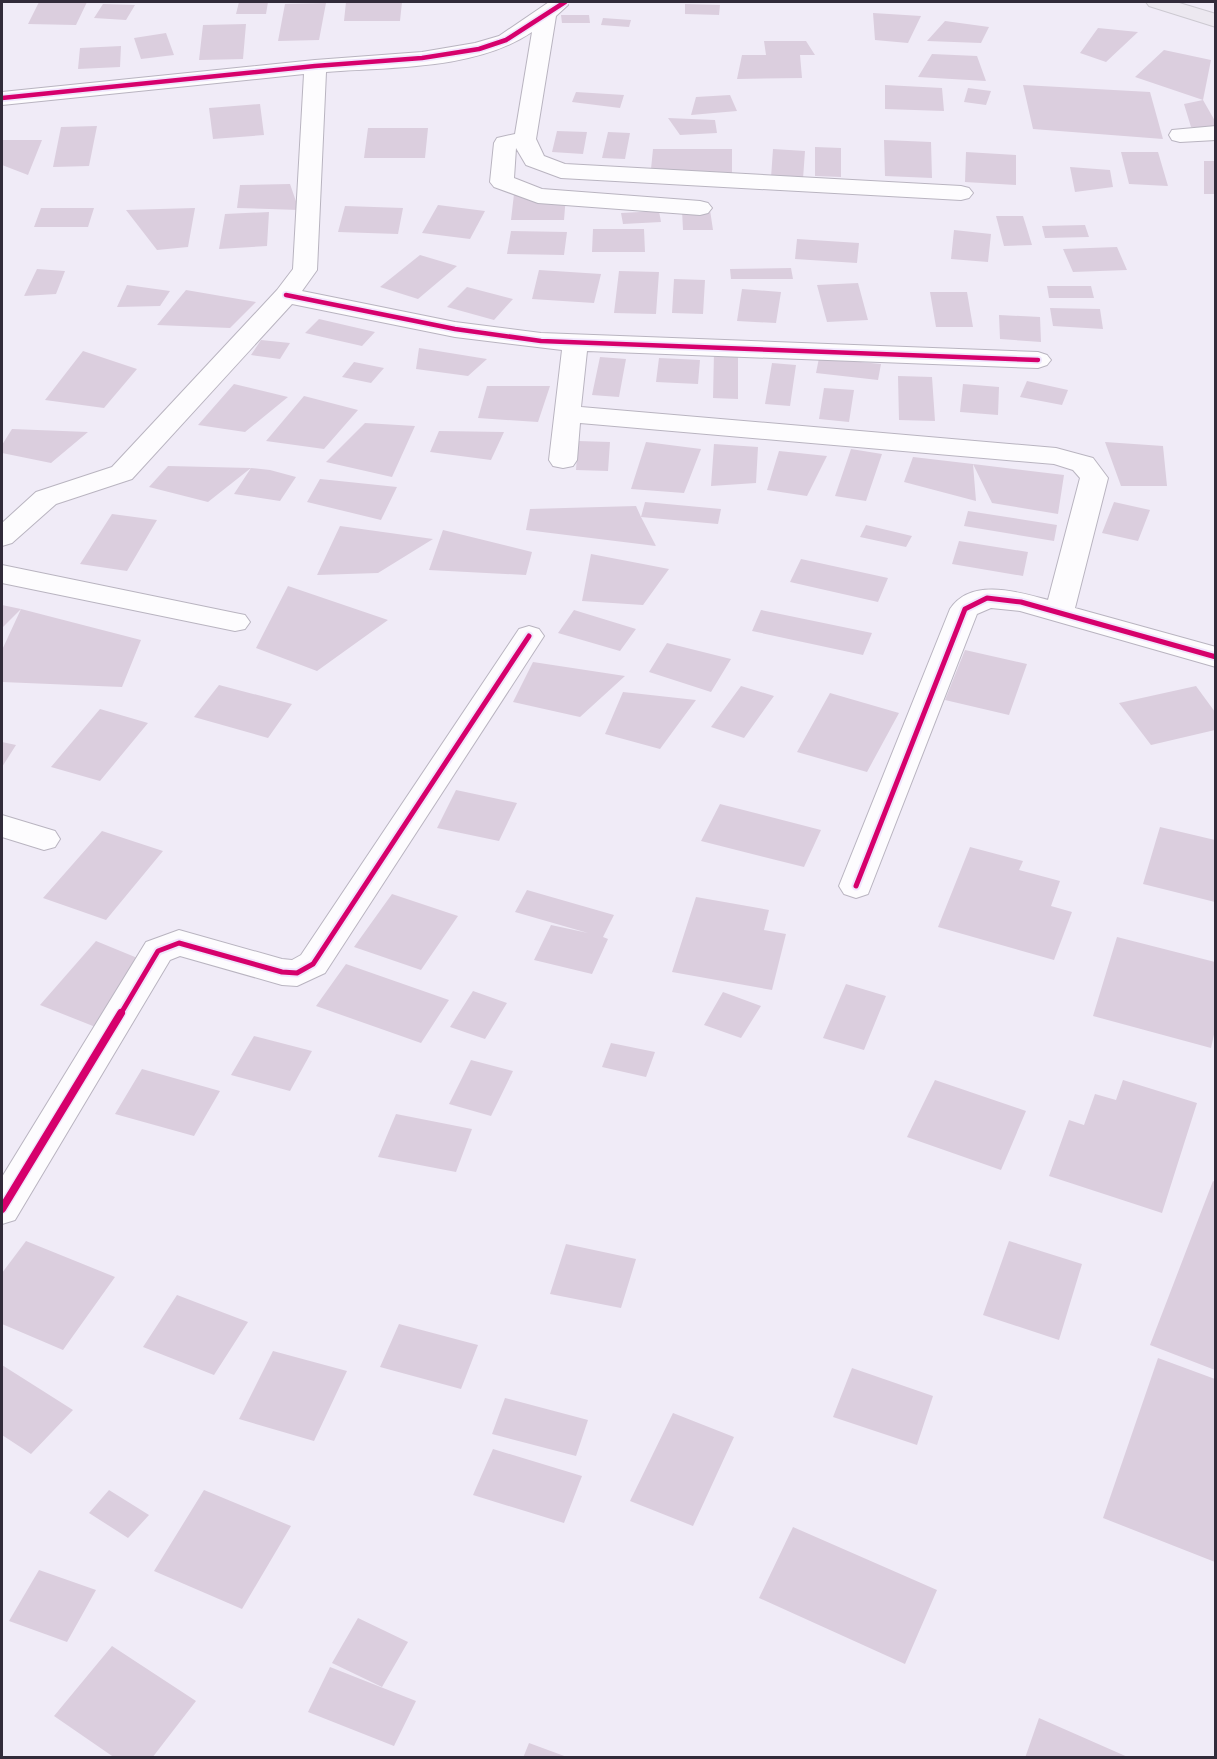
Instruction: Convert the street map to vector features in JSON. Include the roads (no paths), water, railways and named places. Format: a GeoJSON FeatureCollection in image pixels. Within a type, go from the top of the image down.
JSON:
{"type":"FeatureCollection","features":[{"type":"Feature","properties":{"kind":"main road"},"geometry":{"type":"LineString","coordinates":[[1156,2],[1215,21]]}},
{"type":"Feature","properties":{"kind":"street"},"geometry":{"type":"LineString","coordinates":[[2,98],[315,66],[422,58],[479,49],[506,40],[555,7]]}},
{"type":"Feature","properties":{"kind":"street"},"geometry":{"type":"LineString","coordinates":[[555,7],[525,139],[534,160],[561,171],[961,193]]}},
{"type":"Feature","properties":{"kind":"street"},"geometry":{"type":"LineString","coordinates":[[2,537],[46,498],[122,473],[286,295],[305,270],[315,66]]}},
{"type":"Feature","properties":{"kind":"street"},"geometry":{"type":"LineString","coordinates":[[1180,135],[1215,133]]}},
{"type":"Feature","properties":{"kind":"street"},"geometry":{"type":"LineString","coordinates":[[525,139],[504,143],[502,182],[538,196],[700,208]]}},
{"type":"Feature","properties":{"kind":"street"},"geometry":{"type":"LineString","coordinates":[[286,295],[426,325],[575,345],[628,344],[1038,360]]}},
{"type":"Feature","properties":{"kind":"street"},"geometry":{"type":"LineString","coordinates":[[563,460],[575,345]]}},
{"type":"Feature","properties":{"kind":"street"},"geometry":{"type":"LineString","coordinates":[[567,414],[1056,456],[1083,464],[1094,478],[1059,612]]}},
{"type":"Feature","properties":{"kind":"street"},"geometry":{"type":"LineString","coordinates":[[2,574],[235,622]]}},
{"type":"Feature","properties":{"kind":"street"},"geometry":{"type":"LineString","coordinates":[[856,885],[965,609],[987,598],[1021,602],[1215,657]]}},
{"type":"Feature","properties":{"kind":"street"},"geometry":{"type":"LineString","coordinates":[[2,1209],[158,951],[178,943],[282,972],[297,973],[313,964],[529,636]]}},
{"type":"Feature","properties":{"kind":"street"},"geometry":{"type":"LineString","coordinates":[[2,826],[44,839]]}}]}
